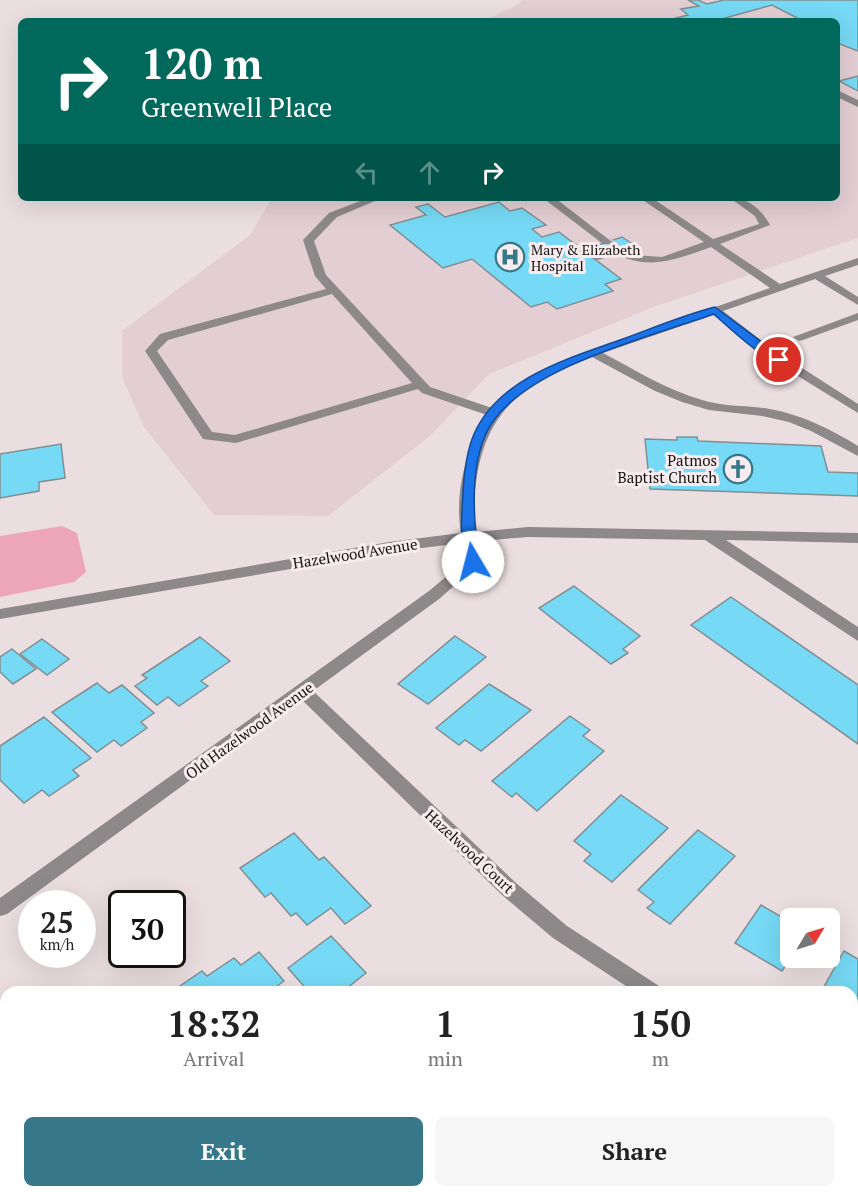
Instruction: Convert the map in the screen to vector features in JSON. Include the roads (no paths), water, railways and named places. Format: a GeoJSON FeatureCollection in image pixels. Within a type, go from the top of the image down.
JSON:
{"type":"FeatureCollection","features":[{"type":"Feature","properties":{"kind":"street"},"geometry":{"type":"LineString","coordinates":[[840,95],[858,104]]}},
{"type":"Feature","properties":{"kind":"street"},"geometry":{"type":"LineString","coordinates":[[369,201],[333,215],[308,240],[321,276],[426,390],[494,413]]}},
{"type":"Feature","properties":{"kind":"street"},"geometry":{"type":"LineString","coordinates":[[552,201],[607,242]]}},
{"type":"Feature","properties":{"kind":"street"},"geometry":{"type":"LineString","coordinates":[[649,201],[778,288]]}},
{"type":"Feature","properties":{"kind":"street"},"geometry":{"type":"LineString","coordinates":[[620,252],[640,259],[663,260],[765,225],[759,214],[740,201]]}},
{"type":"Feature","properties":{"kind":"street"},"geometry":{"type":"LineString","coordinates":[[470,537],[467,526],[467,500],[471,462],[479,435],[494,413],[520,387],[567,362],[593,352],[858,261]]}},
{"type":"Feature","properties":{"kind":"street"},"geometry":{"type":"LineString","coordinates":[[816,275],[858,302]]}},
{"type":"Feature","properties":{"kind":"street"},"geometry":{"type":"LineString","coordinates":[[334,290],[164,338],[151,351],[208,436],[236,439],[421,384]]}},
{"type":"Feature","properties":{"kind":"street"},"geometry":{"type":"LineString","coordinates":[[715,310],[744,335],[797,373],[858,409]]}},
{"type":"Feature","properties":{"kind":"street"},"geometry":{"type":"LineString","coordinates":[[799,337],[858,316]]}},
{"type":"Feature","properties":{"kind":"street"},"geometry":{"type":"LineString","coordinates":[[593,352],[673,394],[702,405],[770,413],[800,420],[832,435],[858,452]]}},
{"type":"Feature","properties":{"kind":"street","name":"Hazelwood Avenue"},"geometry":{"type":"LineString","coordinates":[[0,614],[389,547],[470,537],[528,532],[858,538]]}},
{"type":"Feature","properties":{"kind":"street"},"geometry":{"type":"LineString","coordinates":[[708,535],[858,634]]}},
{"type":"Feature","properties":{"kind":"street","name":"Old Hazelwood Avenue"},"geometry":{"type":"LineString","coordinates":[[0,908],[434,595],[473,562],[470,537]]}},
{"type":"Feature","properties":{"kind":"street","name":"Hazelwood Court"},"geometry":{"type":"LineString","coordinates":[[303,691],[509,889],[560,932],[643,986]]}},
{"type":"Feature","properties":{"kind":"tunnel"},"geometry":{"type":"LineString","coordinates":[[607,242],[620,252]]}},
{"type":"Feature","properties":{"kind":"place","name":"Mary & Elizabeth Hospital"},"geometry":{"type":"Point","coordinates":[510,257]}},
{"type":"Feature","properties":{"kind":"place","name":"Patmos Baptist Church"},"geometry":{"type":"Point","coordinates":[738,469]}}]}
